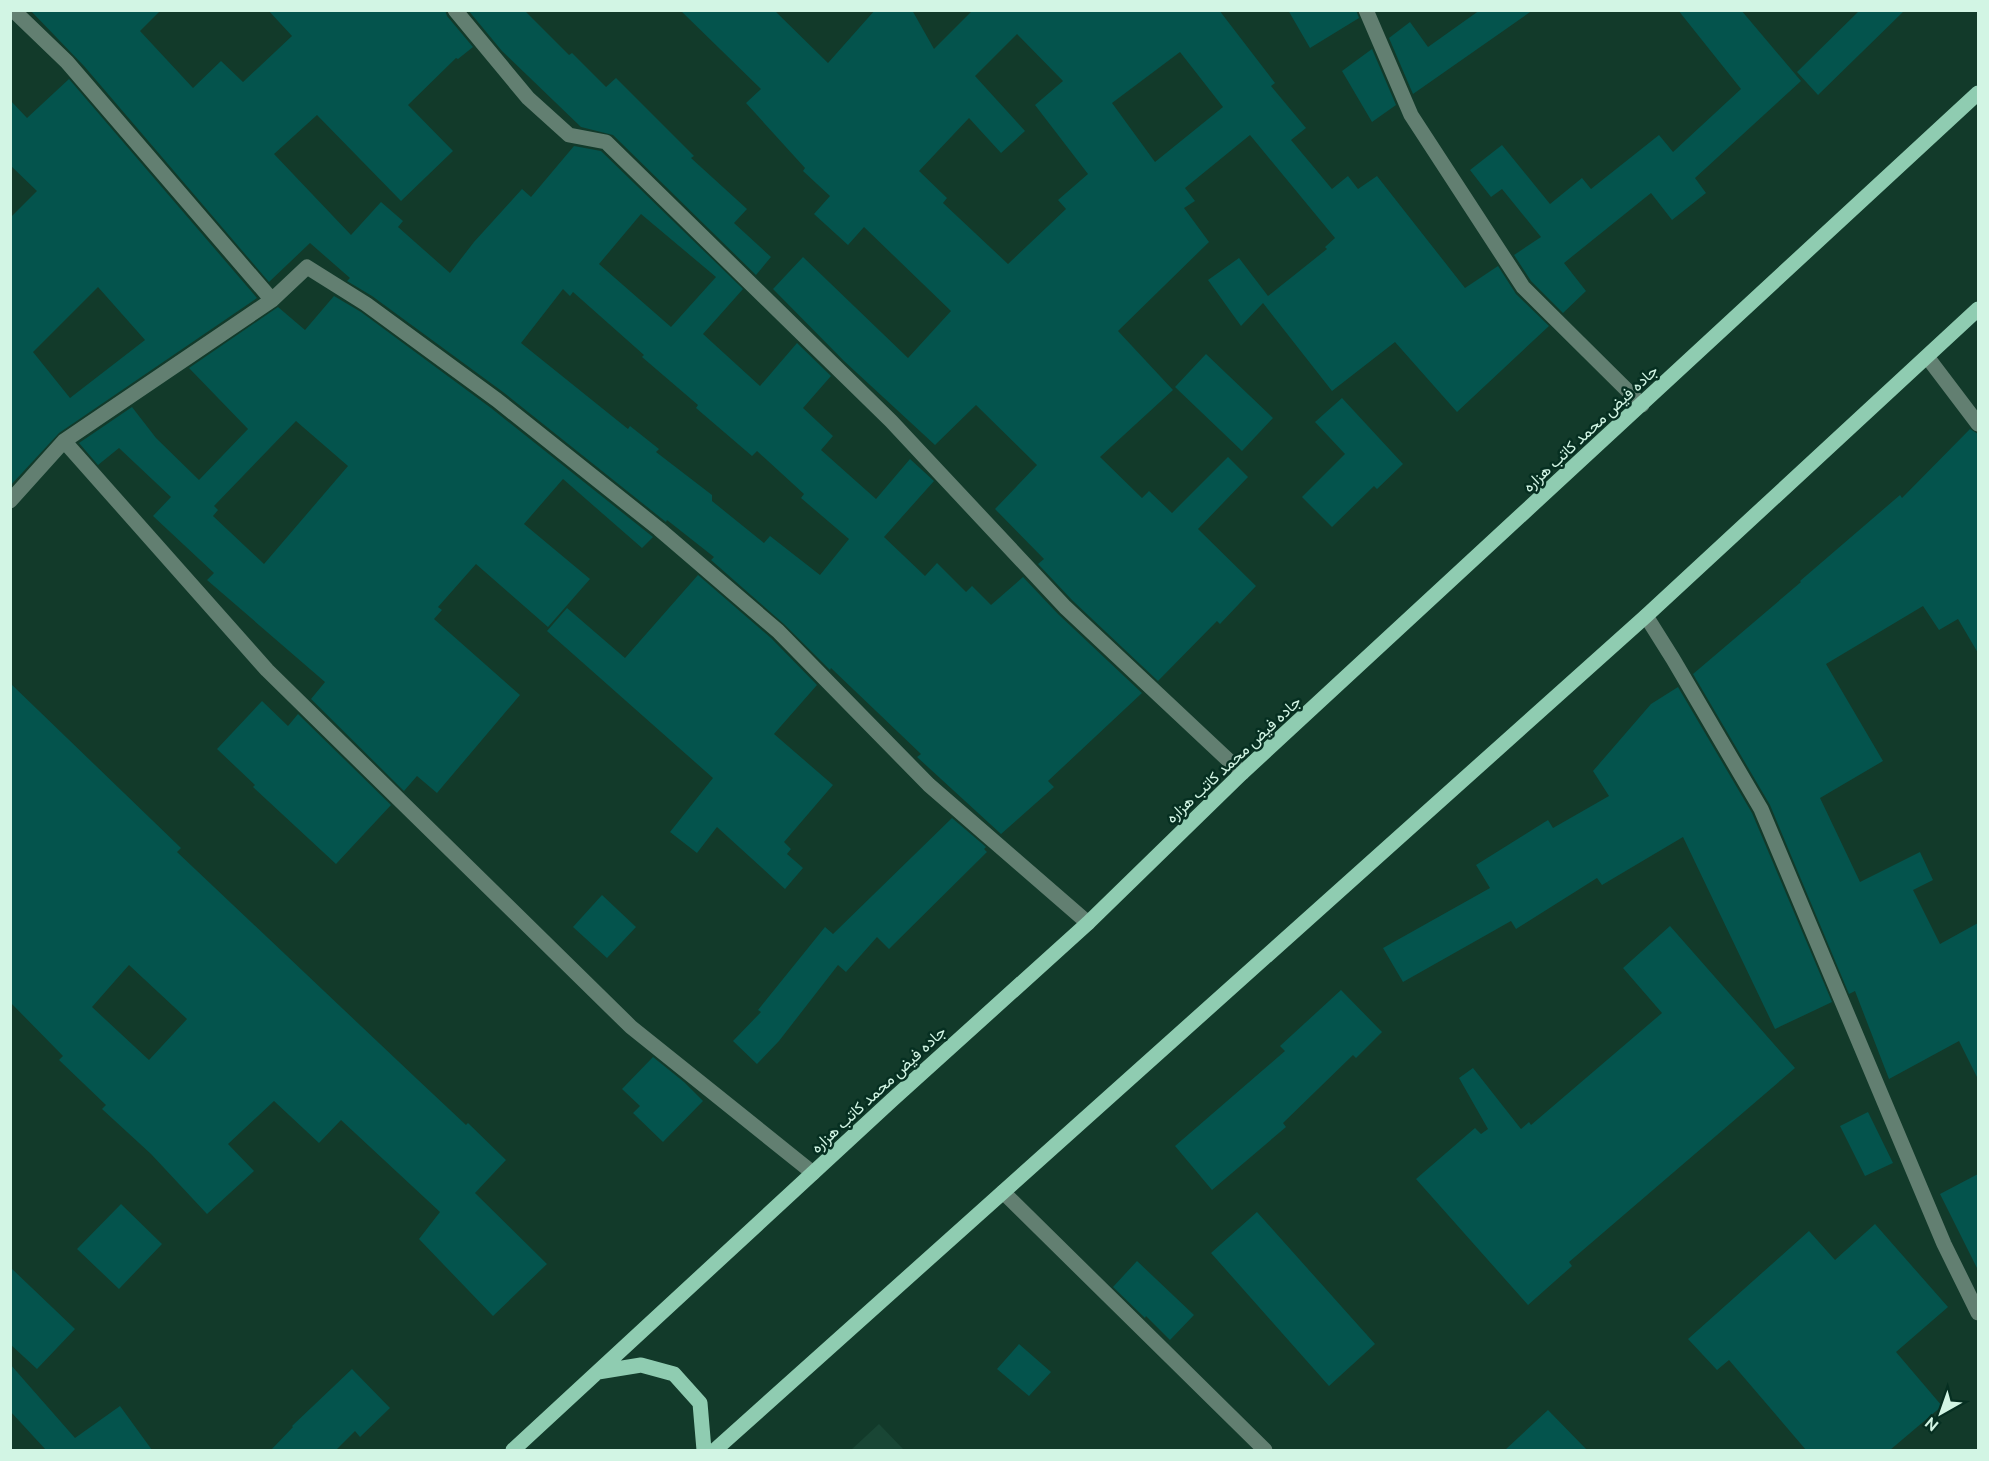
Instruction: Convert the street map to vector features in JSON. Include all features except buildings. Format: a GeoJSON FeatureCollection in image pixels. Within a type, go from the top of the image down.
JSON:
{"type":"FeatureCollection","features":[{"type":"Feature","properties":{"kind":"main road","name":"جاده فیض محمد کاتب هزاره"},"geometry":{"type":"LineString","coordinates":[[513,1450],[1088,923],[1242,773],[1978,93]]}},
{"type":"Feature","properties":{"kind":"main road"},"geometry":{"type":"LineString","coordinates":[[715,1450],[1646,616],[1928,358],[1978,309]]}},
{"type":"Feature","properties":{"kind":"main road"},"geometry":{"type":"LineString","coordinates":[[598,1372],[640,1365],[674,1374],[700,1403],[704,1450]]}},
{"type":"Feature","properties":{"kind":"street"},"geometry":{"type":"LineString","coordinates":[[13,10],[66,62],[272,300]]}},
{"type":"Feature","properties":{"kind":"street"},"geometry":{"type":"LineString","coordinates":[[455,10],[528,98],[569,135],[606,142],[891,421],[1065,607],[1242,773]]}},
{"type":"Feature","properties":{"kind":"street"},"geometry":{"type":"LineString","coordinates":[[1366,10],[1411,115],[1523,287],[1642,405]]}},
{"type":"Feature","properties":{"kind":"street"},"geometry":{"type":"LineString","coordinates":[[10,501],[64,441],[272,300],[307,267],[366,304],[497,400],[658,529],[778,631],[929,785],[1088,923]]}},
{"type":"Feature","properties":{"kind":"street"},"geometry":{"type":"LineString","coordinates":[[1928,358],[1978,424]]}},
{"type":"Feature","properties":{"kind":"street"},"geometry":{"type":"LineString","coordinates":[[64,441],[267,670],[605,1002],[631,1027],[813,1173]]}},
{"type":"Feature","properties":{"kind":"street"},"geometry":{"type":"LineString","coordinates":[[1646,616],[1761,809],[1944,1244],[1978,1313]]}},
{"type":"Feature","properties":{"kind":"street"},"geometry":{"type":"LineString","coordinates":[[1003,1192],[1265,1450]]}},
{"type":"Feature","properties":{"kind":"shaded area"},"geometry":{"type":"Polygon","coordinates":[[[879,1424],[904,1450],[851,1450],[879,1424]]]}}]}
